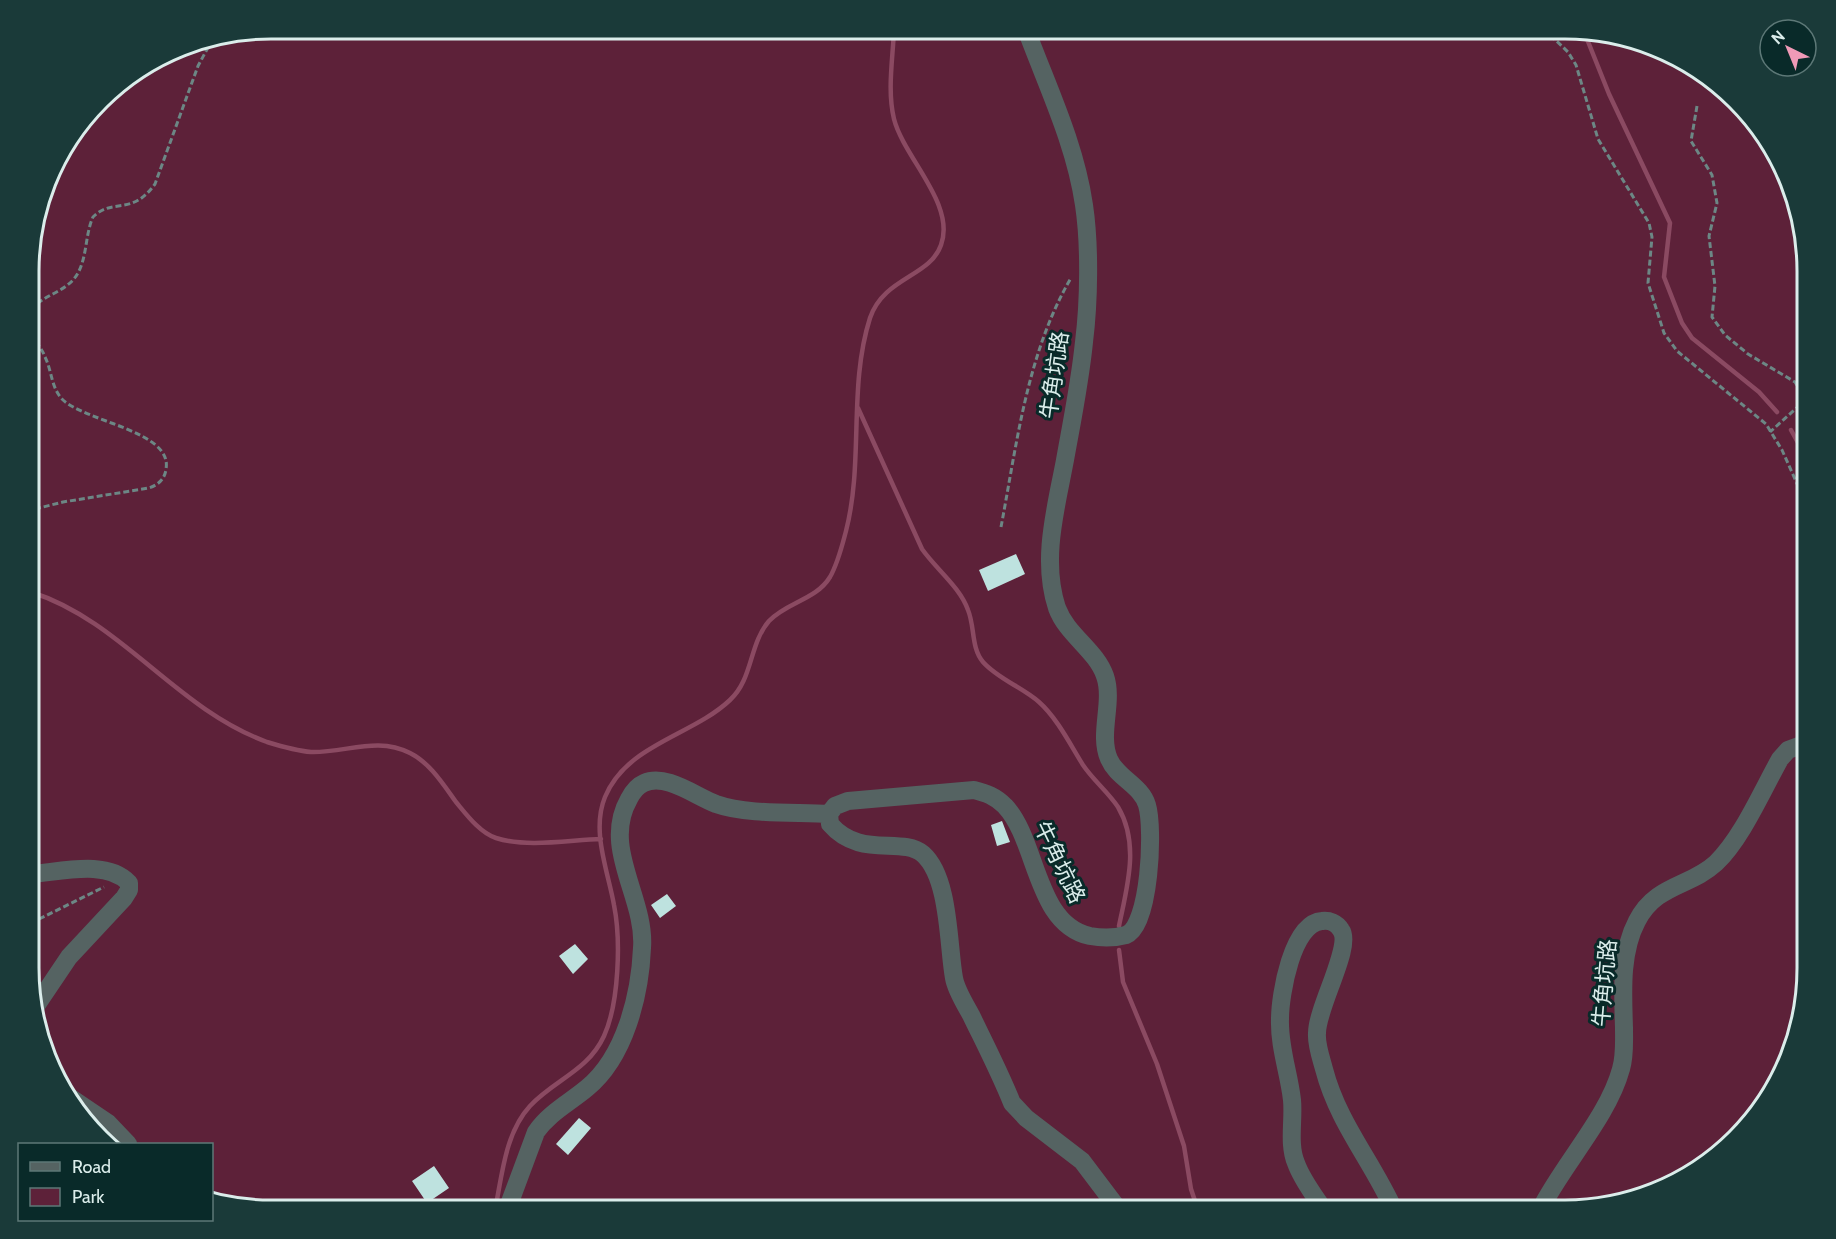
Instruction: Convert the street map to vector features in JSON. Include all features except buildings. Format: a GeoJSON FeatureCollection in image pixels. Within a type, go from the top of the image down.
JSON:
{"type":"FeatureCollection","features":[{"type":"Feature","properties":{"kind":"street","name":"牛角坑路"},"geometry":{"type":"LineString","coordinates":[[829,814],[835,806],[848,801],[974,790],[991,794],[1006,807],[1053,909],[1066,926],[1082,934],[1097,937],[1127,934],[1136,928],[1141,916],[1149,862],[1146,803],[1108,759],[1106,678],[1099,663],[1072,633],[1058,610],[1052,584],[1051,540],[1084,341],[1085,207],[1080,181],[1059,113],[1030,39]]}},
{"type":"Feature","properties":{"kind":"street","name":"牛角坑路"},"geometry":{"type":"LineString","coordinates":[[1545,1200],[1614,1090],[1622,1068],[1626,958],[1630,935],[1638,919],[1658,896],[1672,886],[1701,874],[1722,857],[1780,759],[1788,750],[1797,747]]}},
{"type":"Feature","properties":{"kind":"street"},"geometry":{"type":"LineString","coordinates":[[511,1200],[536,1132],[548,1117],[588,1087],[604,1071],[622,1042],[630,1016],[643,933],[619,841],[620,822],[633,791],[642,783],[655,780],[728,806],[829,814],[830,824],[849,840],[869,845],[909,848],[923,854],[932,869],[943,898],[948,920],[954,980],[1012,1103],[1026,1118],[1082,1161],[1111,1200]]}},
{"type":"Feature","properties":{"kind":"street"},"geometry":{"type":"LineString","coordinates":[[39,874],[98,870],[114,872],[129,883],[129,890],[124,898],[69,957],[41,999]]}},
{"type":"Feature","properties":{"kind":"street"},"geometry":{"type":"LineString","coordinates":[[1318,1200],[1296,1163],[1292,1150],[1291,1089],[1280,1018],[1285,978],[1296,943],[1308,927],[1316,921],[1327,921],[1339,926],[1345,935],[1344,949],[1319,1016],[1316,1035],[1321,1059],[1331,1097],[1389,1200]]}},
{"type":"Feature","properties":{"kind":"street"},"geometry":{"type":"LineString","coordinates":[[87,1109],[120,1133],[127,1143]]}},
{"type":"Feature","properties":{"kind":"path"},"geometry":{"type":"LineString","coordinates":[[1554,39],[1568,52],[1575,65],[1598,139],[1616,164],[1649,223],[1652,237],[1648,283],[1664,333],[1677,351],[1742,403],[1770,432],[1782,450],[1797,484]]}},
{"type":"Feature","properties":{"kind":"path"},"geometry":{"type":"LineString","coordinates":[[39,301],[72,282],[78,273],[93,217],[107,209],[132,205],[147,195],[155,184],[198,66],[208,48]]}},
{"type":"Feature","properties":{"kind":"path"},"geometry":{"type":"LineString","coordinates":[[1697,106],[1691,141],[1712,175],[1717,203],[1709,236],[1715,286],[1712,317],[1725,335],[1748,354],[1795,382],[1797,385]]}},
{"type":"Feature","properties":{"kind":"path"},"geometry":{"type":"LineString","coordinates":[[1001,527],[1025,399],[1037,355],[1060,298],[1086,253]]}},
{"type":"Feature","properties":{"kind":"path"},"geometry":{"type":"LineString","coordinates":[[39,347],[47,360],[56,391],[63,400],[87,415],[160,446],[166,456],[166,469],[157,485],[148,488],[39,508]]}},
{"type":"Feature","properties":{"kind":"path"},"geometry":{"type":"LineString","coordinates":[[1770,432],[1797,408]]}},
{"type":"Feature","properties":{"kind":"path"},"geometry":{"type":"LineString","coordinates":[[39,919],[125,879]]}},
{"type":"Feature","properties":{"kind":"green space"},"geometry":{"type":"Polygon","coordinates":[[[256,39],[1580,39],[1610,43],[1639,51],[1694,78],[1729,107],[1766,155],[1785,197],[1793,226],[1797,256],[1797,983],[1793,1013],[1785,1042],[1758,1097],[1729,1132],[1681,1169],[1639,1188],[1610,1196],[1580,1200],[256,1200],[213,1193],[213,1143],[119,1143],[97,1121],[70,1084],[51,1042],[43,1013],[39,983],[39,256],[43,226],[57,182],[78,142],[107,107],[142,78],[169,63],[197,51],[256,39]]]}},
{"type":"Feature","properties":{"kind":"waterway"},"geometry":{"type":"LineString","coordinates":[[497,1200],[506,1155],[522,1117],[539,1097],[589,1058],[604,1036],[609,1022],[616,989],[618,936],[600,837],[601,810],[605,797],[615,779],[628,765],[661,742],[698,723],[730,700],[743,682],[758,640],[769,621],[784,609],[824,585],[838,560],[851,505],[857,397],[863,344],[870,318],[885,294],[935,256],[941,245],[944,229],[935,197],[894,119],[891,85],[893,39]]}},
{"type":"Feature","properties":{"kind":"waterway"},"geometry":{"type":"LineString","coordinates":[[1587,40],[1609,94],[1670,223],[1664,277],[1682,323],[1692,338],[1759,392],[1777,412]]}},
{"type":"Feature","properties":{"kind":"waterway"},"geometry":{"type":"LineString","coordinates":[[858,408],[922,549],[954,586],[964,602],[979,656],[989,668],[1046,708],[1087,770],[1118,807],[1125,821],[1130,851],[1128,881],[1119,926]]}},
{"type":"Feature","properties":{"kind":"waterway"},"geometry":{"type":"LineString","coordinates":[[1791,430],[1797,441]]}},
{"type":"Feature","properties":{"kind":"waterway"},"geometry":{"type":"LineString","coordinates":[[39,595],[64,605],[93,623],[205,709],[234,727],[267,742],[311,752],[373,745],[398,748],[424,762],[469,817],[490,836],[521,843],[601,839]]}},
{"type":"Feature","properties":{"kind":"waterway"},"geometry":{"type":"LineString","coordinates":[[1119,950],[1123,982],[1157,1064],[1184,1146],[1195,1200]]}}]}
